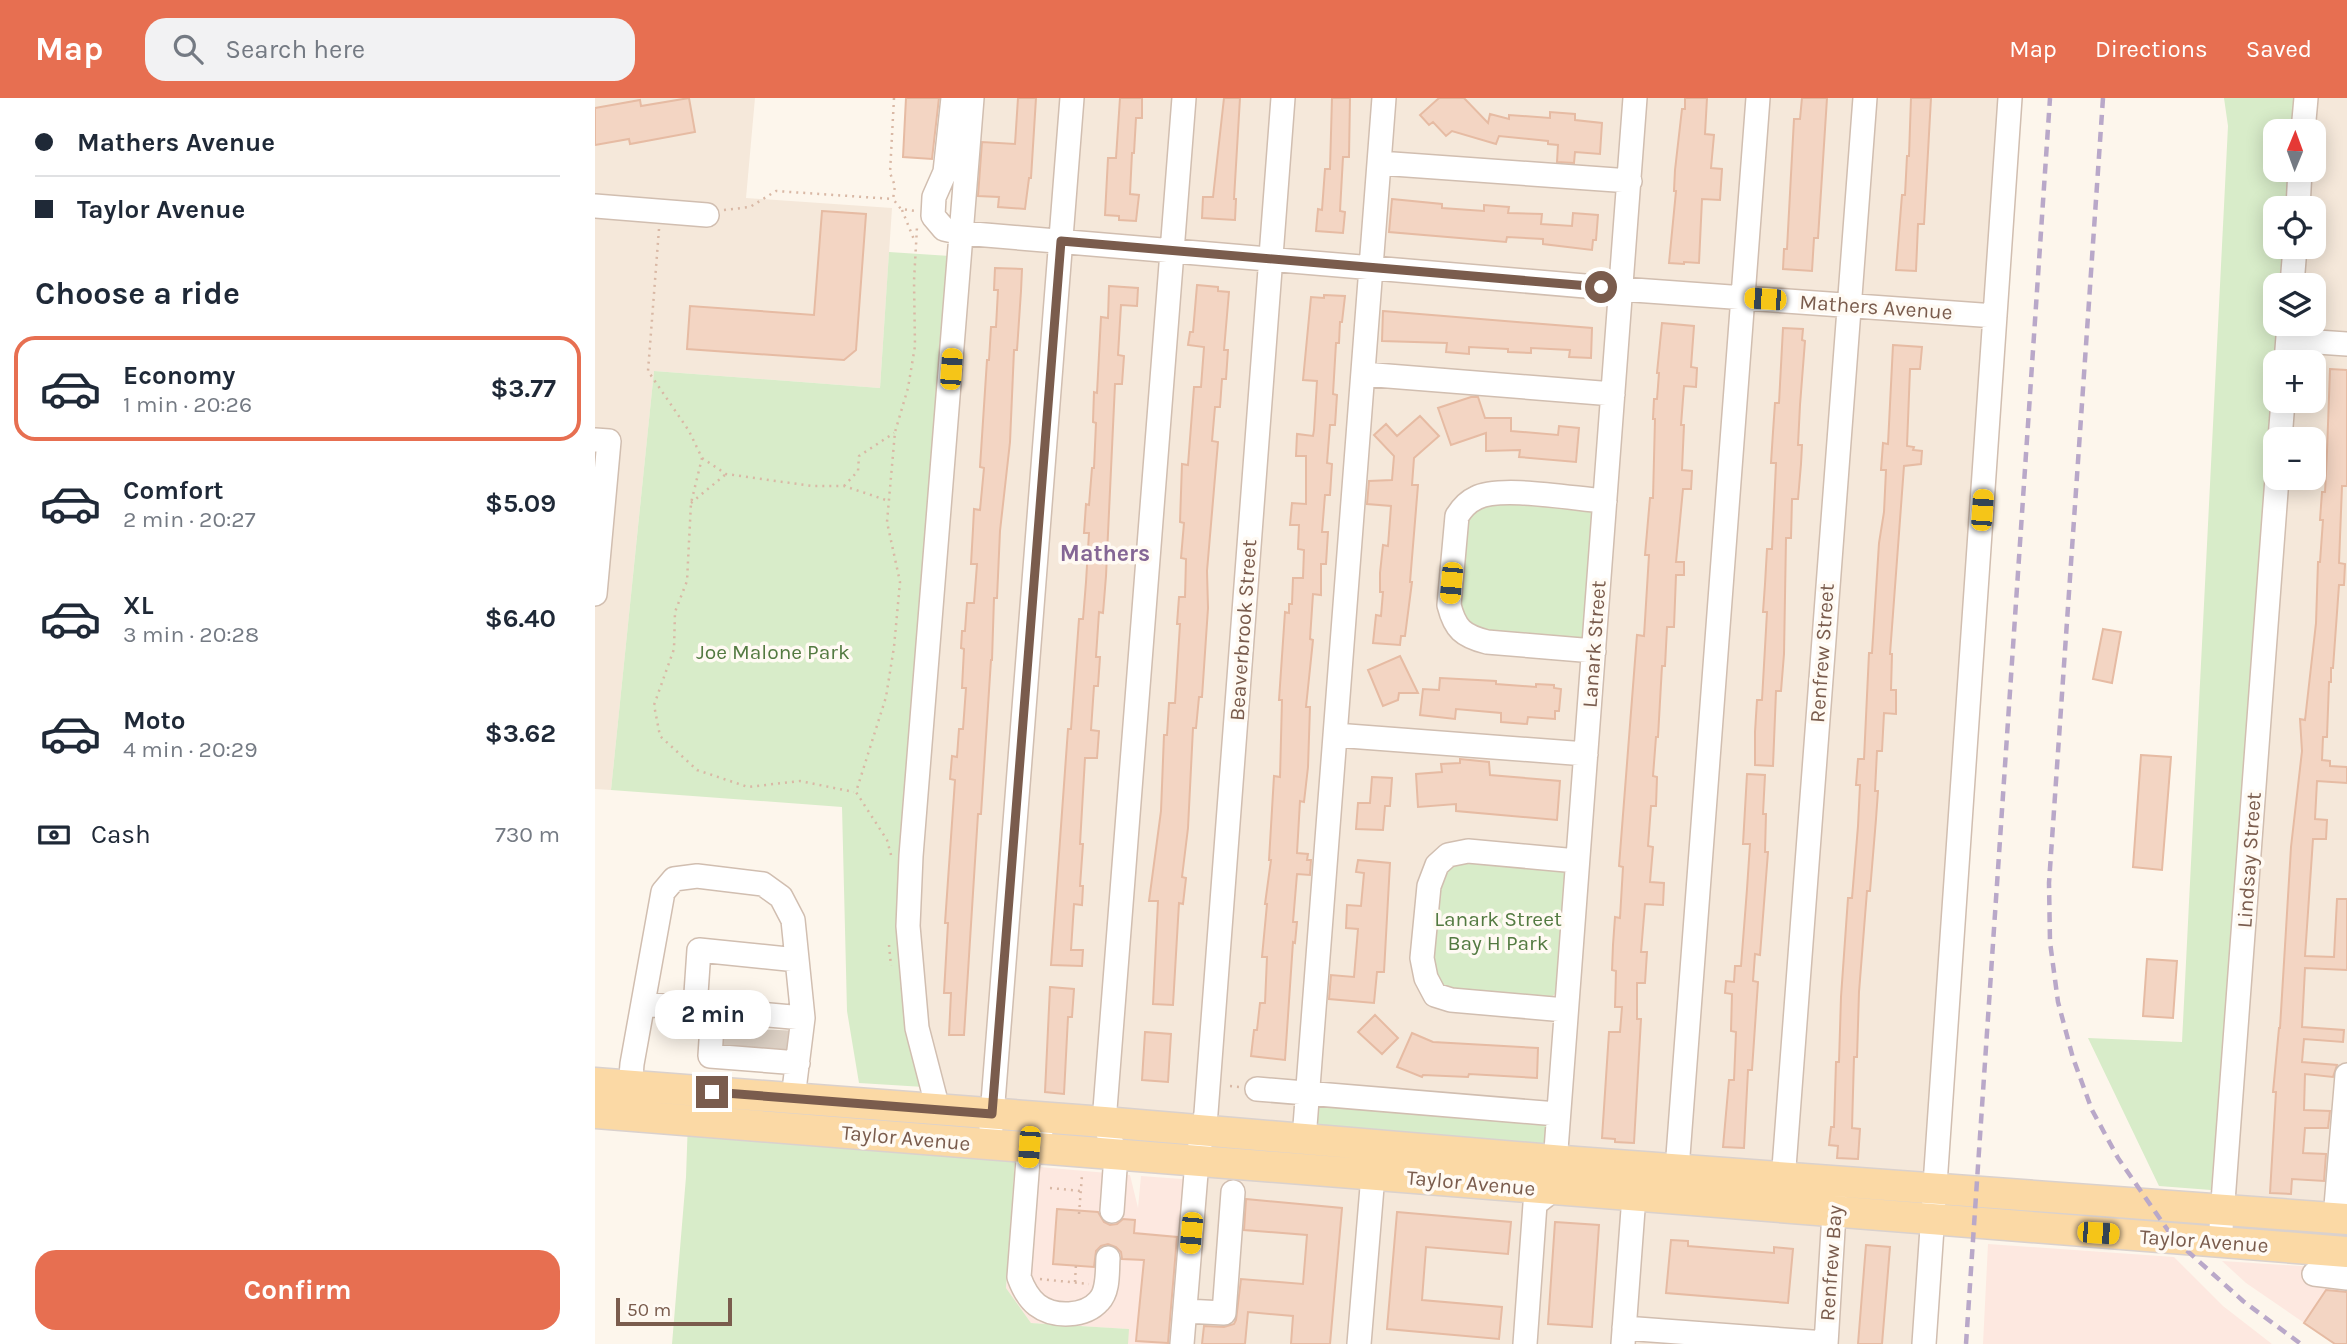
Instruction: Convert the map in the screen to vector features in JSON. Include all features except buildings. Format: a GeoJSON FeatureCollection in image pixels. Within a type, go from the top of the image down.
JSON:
{"type":"FeatureCollection","features":[{"type":"Feature","properties":{"kind":"main road","name":"Taylor Avenue"},"geometry":{"type":"LineString","coordinates":[[595,1083],[1554,1160],[2341,1219]]}},
{"type":"Feature","properties":{"kind":"main road","name":"Taylor Avenue"},"geometry":{"type":"LineString","coordinates":[[595,1113],[2347,1252]]}},
{"type":"Feature","properties":{"kind":"street"},"geometry":{"type":"LineString","coordinates":[[953,98],[946,172],[934,197],[933,216],[944,229],[962,233]]}},
{"type":"Feature","properties":{"kind":"street"},"geometry":{"type":"LineString","coordinates":[[938,1110],[917,1028],[908,926],[912,843],[972,98]]}},
{"type":"Feature","properties":{"kind":"street"},"geometry":{"type":"LineString","coordinates":[[989,1144],[1072,98]]}},
{"type":"Feature","properties":{"kind":"street"},"geometry":{"type":"LineString","coordinates":[[1112,1211],[1117,1155],[1104,1122],[1184,98]]}},
{"type":"Feature","properties":{"kind":"street","name":"Beaverbrook Street"},"geometry":{"type":"LineString","coordinates":[[1182,1344],[1197,1161],[1204,1131],[1283,98]]}},
{"type":"Feature","properties":{"kind":"street"},"geometry":{"type":"LineString","coordinates":[[1304,1139],[1384,98]]}},
{"type":"Feature","properties":{"kind":"street","name":"Lanark Street"},"geometry":{"type":"LineString","coordinates":[[1553,1190],[1635,98]]}},
{"type":"Feature","properties":{"kind":"street"},"geometry":{"type":"LineString","coordinates":[[1677,1169],[1758,98]]}},
{"type":"Feature","properties":{"kind":"street","name":"Renfrew Street"},"geometry":{"type":"LineString","coordinates":[[1781,1209],[1865,98]]}},
{"type":"Feature","properties":{"kind":"street"},"geometry":{"type":"LineString","coordinates":[[1924,1344],[2010,98]]}},
{"type":"Feature","properties":{"kind":"street"},"geometry":{"type":"LineString","coordinates":[[2304,119],[2306,98]]}},
{"type":"Feature","properties":{"kind":"street"},"geometry":{"type":"LineString","coordinates":[[1379,163],[1630,181]]}},
{"type":"Feature","properties":{"kind":"street"},"geometry":{"type":"LineString","coordinates":[[595,206],[707,215]]}},
{"type":"Feature","properties":{"kind":"street","name":"Mathers Avenue"},"geometry":{"type":"LineString","coordinates":[[962,233],[1620,289],[1995,316]]}},
{"type":"Feature","properties":{"kind":"street"},"geometry":{"type":"LineString","coordinates":[[2288,342],[2347,344]]}},
{"type":"Feature","properties":{"kind":"street"},"geometry":{"type":"LineString","coordinates":[[1363,374],[1613,394]]}},
{"type":"Feature","properties":{"kind":"street"},"geometry":{"type":"LineString","coordinates":[[595,440],[609,441],[595,594]]}},
{"type":"Feature","properties":{"kind":"street","name":"Lindsay Street"},"geometry":{"type":"LineString","coordinates":[[2220,1242],[2276,490]]}},
{"type":"Feature","properties":{"kind":"street"},"geometry":{"type":"LineString","coordinates":[[1594,651],[1487,642],[1470,638],[1458,628],[1449,605],[1457,516],[1463,506],[1478,497],[1499,492],[1605,501]]}},
{"type":"Feature","properties":{"kind":"street"},"geometry":{"type":"LineString","coordinates":[[1335,735],[1586,754]]}},
{"type":"Feature","properties":{"kind":"street"},"geometry":{"type":"LineString","coordinates":[[1566,1010],[1451,1000],[1435,995],[1426,978],[1422,958],[1429,886],[1437,865],[1448,855],[1468,851],[1577,861]]}},
{"type":"Feature","properties":{"kind":"street"},"geometry":{"type":"LineString","coordinates":[[627,1115],[663,892],[674,880],[697,876],[763,884],[781,897],[793,920],[803,1018]]}},
{"type":"Feature","properties":{"kind":"street"},"geometry":{"type":"LineString","coordinates":[[743,1017],[699,950],[797,960]]}},
{"type":"Feature","properties":{"kind":"street"},"geometry":{"type":"LineString","coordinates":[[643,1004],[743,1017],[803,1018]]}},
{"type":"Feature","properties":{"kind":"street"},"geometry":{"type":"LineString","coordinates":[[743,1017],[710,1056],[762,1057],[803,1018]]}},
{"type":"Feature","properties":{"kind":"street"},"geometry":{"type":"LineString","coordinates":[[762,1057],[793,1098]]}},
{"type":"Feature","properties":{"kind":"street"},"geometry":{"type":"LineString","coordinates":[[2341,1219],[2347,1075]]}},
{"type":"Feature","properties":{"kind":"street"},"geometry":{"type":"LineString","coordinates":[[1257,1089],[1557,1114]]}},
{"type":"Feature","properties":{"kind":"street"},"geometry":{"type":"LineString","coordinates":[[1049,1118],[1029,1147],[1019,1277],[1025,1292],[1037,1306],[1054,1312],[1086,1311],[1101,1300],[1106,1285],[1108,1258]]}},
{"type":"Feature","properties":{"kind":"street"},"geometry":{"type":"LineString","coordinates":[[1359,1344],[1373,1175]]}},
{"type":"Feature","properties":{"kind":"street","name":"Renfrew Bay"},"geometry":{"type":"LineString","coordinates":[[1826,1343],[1836,1181]]}},
{"type":"Feature","properties":{"kind":"street"},"geometry":{"type":"LineString","coordinates":[[1525,1344],[1535,1204],[1553,1190]]}},
{"type":"Feature","properties":{"kind":"street"},"geometry":{"type":"LineString","coordinates":[[1185,1311],[1224,1313],[1233,1192]]}},
{"type":"Feature","properties":{"kind":"street"},"geometry":{"type":"LineString","coordinates":[[1633,1196],[1624,1336],[1826,1343]]}},
{"type":"Feature","properties":{"kind":"street"},"geometry":{"type":"LineString","coordinates":[[2314,1274],[2347,1278]]}},
{"type":"Feature","properties":{"kind":"path"},"geometry":{"type":"LineString","coordinates":[[893,200],[895,186],[890,173],[894,98]]}},
{"type":"Feature","properties":{"kind":"path"},"geometry":{"type":"LineString","coordinates":[[707,215],[737,207],[750,207],[776,191],[893,200],[901,209],[916,246]]}},
{"type":"Feature","properties":{"kind":"path"},"geometry":{"type":"LineString","coordinates":[[901,209],[920,212]]}},
{"type":"Feature","properties":{"kind":"path"},"geometry":{"type":"LineString","coordinates":[[660,211],[648,371],[689,430],[702,458],[726,474],[812,486],[844,486],[889,501]]}},
{"type":"Feature","properties":{"kind":"path"},"geometry":{"type":"LineString","coordinates":[[856,792],[886,697],[894,647],[899,582],[887,522],[895,432],[908,388],[915,346],[918,221]]}},
{"type":"Feature","properties":{"kind":"path"},"geometry":{"type":"LineString","coordinates":[[844,486],[858,471],[859,456],[895,432]]}},
{"type":"Feature","properties":{"kind":"path"},"geometry":{"type":"LineString","coordinates":[[702,458],[691,503],[687,581],[675,612],[674,649],[655,705],[660,736],[697,770],[748,787],[800,781],[856,792],[887,840],[893,862]]}},
{"type":"Feature","properties":{"kind":"path"},"geometry":{"type":"LineString","coordinates":[[691,503],[708,486],[726,474]]}},
{"type":"Feature","properties":{"kind":"path"},"geometry":{"type":"LineString","coordinates":[[890,936],[892,972]]}},
{"type":"Feature","properties":{"kind":"path"},"geometry":{"type":"LineString","coordinates":[[1079,1214],[1082,1168]]}},
{"type":"Feature","properties":{"kind":"path"},"geometry":{"type":"LineString","coordinates":[[1050,1188],[1081,1191]]}},
{"type":"Feature","properties":{"kind":"path"},"geometry":{"type":"LineString","coordinates":[[1075,1282],[1076,1264]]}},
{"type":"Feature","properties":{"kind":"path"},"geometry":{"type":"LineString","coordinates":[[1019,1277],[1106,1285]]}},
{"type":"Feature","properties":{"kind":"shaded area"},"geometry":{"type":"Polygon","coordinates":[[[595,98],[755,98],[746,198],[892,208],[880,388],[654,371],[611,790],[595,789],[595,98]]]}},
{"type":"Feature","properties":{"kind":"shaded area"},"geometry":{"type":"Polygon","coordinates":[[[972,98],[2010,98],[1943,1178],[1304,1139],[938,1109],[917,1028],[911,856],[972,98]]]}},
{"type":"Feature","properties":{"kind":"shaded area"},"geometry":{"type":"Polygon","coordinates":[[[2306,98],[2347,98],[2347,1211],[2254,1204],[2211,1190],[2274,490],[2326,490],[2326,427],[2280,427],[2281,413],[2326,413],[2326,350],[2287,350],[2288,336],[2326,336],[2326,273],[2293,273],[2294,259],[2326,259],[2326,196],[2299,196],[2299,182],[2326,182],[2326,119],[2310,119],[2306,98]]]}},
{"type":"Feature","properties":{"kind":"shaded area"},"geometry":{"type":"Polygon","coordinates":[[[1017,1165],[1130,1175],[1138,1208],[1141,1176],[1195,1180],[1182,1344],[1128,1344],[1128,1329],[1031,1323],[1006,1288],[1017,1165]]]}},
{"type":"Feature","properties":{"kind":"shaded area"},"geometry":{"type":"Polygon","coordinates":[[[1200,1171],[1939,1228],[1930,1344],[1182,1344],[1200,1171]]]}},
{"type":"Feature","properties":{"kind":"shaded area"},"geometry":{"type":"Polygon","coordinates":[[[1988,1244],[2174,1257],[2223,1306],[2272,1344],[1983,1344],[1988,1244]]]}},
{"type":"Feature","properties":{"kind":"shaded area"},"geometry":{"type":"Polygon","coordinates":[[[2222,1261],[2347,1269],[2347,1344],[2335,1344],[2246,1283],[2222,1261]]]}},
{"type":"Feature","properties":{"kind":"green space"},"geometry":{"type":"Polygon","coordinates":[[[2224,98],[2306,98],[2304,119],[2263,119],[2263,182],[2299,182],[2299,196],[2263,196],[2263,259],[2294,259],[2293,273],[2263,273],[2263,336],[2285,336],[2279,350],[2263,350],[2263,413],[2275,413],[2275,427],[2263,427],[2263,490],[2274,490],[2211,1190],[2159,1186],[2088,1038],[2182,1042],[2228,126],[2224,98]]]}},
{"type":"Feature","properties":{"kind":"green space","name":"Joe Malone Park"},"geometry":{"type":"Polygon","coordinates":[[[889,252],[950,256],[913,742],[924,1087],[859,1083],[847,1011],[842,807],[611,790],[654,371],[880,388],[889,252]]]}},
{"type":"Feature","properties":{"kind":"green space"},"geometry":{"type":"Polygon","coordinates":[[[1477,497],[1605,501],[1594,651],[1458,628],[1457,516],[1477,497]]]}},
{"type":"Feature","properties":{"kind":"green space","name":"Lanark Street Bay H Park"},"geometry":{"type":"Polygon","coordinates":[[[1466,858],[1556,866],[1567,875],[1559,990],[1547,1001],[1453,994],[1435,978],[1430,953],[1437,886],[1447,867],[1466,858]]]}},
{"type":"Feature","properties":{"kind":"green space"},"geometry":{"type":"Polygon","coordinates":[[[1307,1093],[1557,1114],[1554,1160],[1304,1139],[1307,1093]]]}},
{"type":"Feature","properties":{"kind":"green space"},"geometry":{"type":"Polygon","coordinates":[[[688,1120],[1016,1146],[1006,1288],[1031,1323],[1129,1329],[1128,1344],[672,1344],[688,1120]]]}},
{"type":"Feature","properties":{"kind":"tunnel"},"geometry":{"type":"LineString","coordinates":[[734,1050],[735,1025]]}},
{"type":"Feature","properties":{"kind":"tunnel"},"geometry":{"type":"LineString","coordinates":[[755,1027],[755,1052]]}},
{"type":"Feature","properties":{"kind":"tunnel"},"geometry":{"type":"LineString","coordinates":[[777,1053],[778,1029]]}},
{"type":"Feature","properties":{"kind":"railway"},"geometry":{"type":"LineString","coordinates":[[1966,1344],[2050,98]]}},
{"type":"Feature","properties":{"kind":"railway"},"geometry":{"type":"LineString","coordinates":[[2103,98],[2049,883],[2050,942],[2058,1002],[2073,1058],[2092,1110],[2118,1158],[2174,1239],[2243,1301],[2301,1344]]}},
{"type":"Feature","properties":{"kind":"district","name":"Mathers"},"geometry":{"type":"Point","coordinates":[1105,553]}},
{"type":"Feature","properties":{"kind":"route"},"geometry":{"type":"LineString","coordinates":[[712,1092],[992,1114],[1061,241],[1601,287]]}}]}
